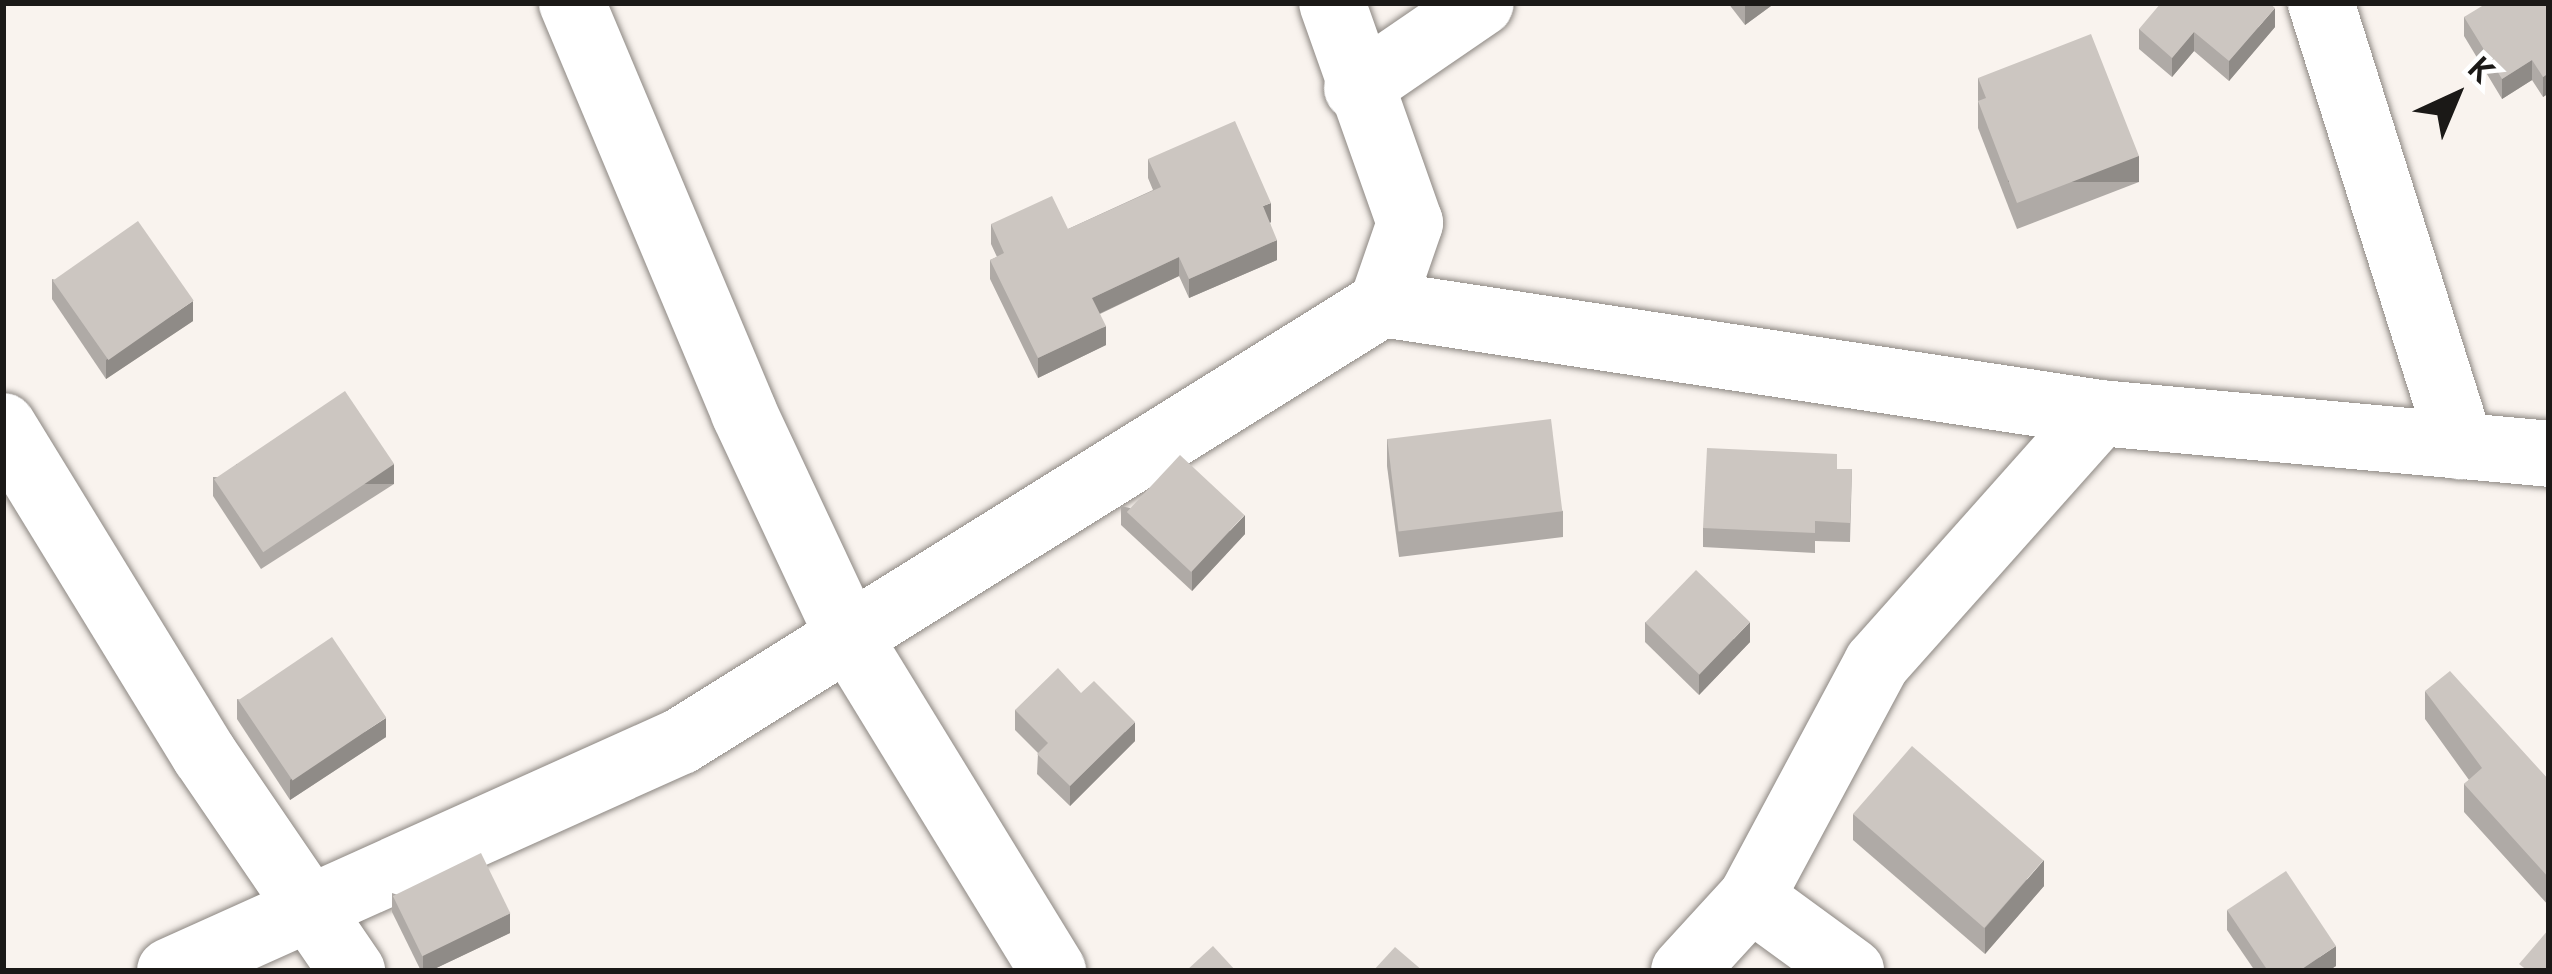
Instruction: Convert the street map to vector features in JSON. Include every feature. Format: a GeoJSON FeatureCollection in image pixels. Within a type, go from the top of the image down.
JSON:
{"type":"FeatureCollection","features":[{"type":"Feature","properties":{"kind":"street"},"geometry":{"type":"LineString","coordinates":[[572,3],[744,413],[850,640],[1053,971]]}},
{"type":"Feature","properties":{"kind":"street"},"geometry":{"type":"LineString","coordinates":[[170,971],[681,741],[850,640],[1382,304],[1410,223],[1357,88],[1333,3]]}},
{"type":"Feature","properties":{"kind":"street"},"geometry":{"type":"LineString","coordinates":[[1357,88],[1481,3]]}},
{"type":"Feature","properties":{"kind":"street"},"geometry":{"type":"LineString","coordinates":[[2320,3],[2461,446]]}},
{"type":"Feature","properties":{"kind":"street"},"geometry":{"type":"LineString","coordinates":[[1382,304],[2101,412],[2549,454]]}},
{"type":"Feature","properties":{"kind":"street"},"geometry":{"type":"LineString","coordinates":[[1684,971],[1751,898],[1876,663],[2101,412]]}},
{"type":"Feature","properties":{"kind":"street"},"geometry":{"type":"LineString","coordinates":[[3,426],[204,754],[352,971]]}},
{"type":"Feature","properties":{"kind":"street"},"geometry":{"type":"LineString","coordinates":[[1751,898],[1850,971]]}},
{"type":"Feature","properties":{"kind":"building"},"geometry":{"type":"Polygon","coordinates":[[[2161,3],[2269,3],[2275,8],[2229,61],[2194,32],[2172,58],[2139,29],[2161,3]]]}},
{"type":"Feature","properties":{"kind":"building"},"geometry":{"type":"Polygon","coordinates":[[[2487,3],[2549,3],[2549,73],[2543,77],[2532,60],[2502,79],[2464,17],[2487,3]]]}},
{"type":"Feature","properties":{"kind":"building"},"geometry":{"type":"Polygon","coordinates":[[[2091,34],[2139,156],[2017,203],[1978,101],[1986,98],[1978,78],[2091,34]]]}},
{"type":"Feature","properties":{"kind":"building"},"geometry":{"type":"Polygon","coordinates":[[[1235,121],[1271,203],[1263,206],[1277,240],[1189,279],[1179,257],[1092,298],[1106,326],[1038,358],[990,260],[1004,253],[991,224],[1052,196],[1068,229],[1161,187],[1148,159],[1235,121]]]}},
{"type":"Feature","properties":{"kind":"building"},"geometry":{"type":"Polygon","coordinates":[[[138,221],[194,300],[108,360],[53,281],[138,221]]]}},
{"type":"Feature","properties":{"kind":"building"},"geometry":{"type":"Polygon","coordinates":[[[345,391],[394,464],[263,552],[214,479],[345,391]]]}},
{"type":"Feature","properties":{"kind":"building"},"geometry":{"type":"Polygon","coordinates":[[[1551,419],[1562,511],[1399,531],[1387,439],[1551,419]]]}},
{"type":"Feature","properties":{"kind":"building"},"geometry":{"type":"Polygon","coordinates":[[[1707,448],[1837,454],[1837,469],[1852,469],[1850,523],[1815,521],[1815,533],[1703,528],[1707,448]]]}},
{"type":"Feature","properties":{"kind":"building"},"geometry":{"type":"Polygon","coordinates":[[[1180,455],[1244,515],[1191,572],[1127,512],[1180,455]]]}},
{"type":"Feature","properties":{"kind":"building"},"geometry":{"type":"Polygon","coordinates":[[[1696,570],[1750,622],[1699,675],[1645,623],[1696,570]]]}},
{"type":"Feature","properties":{"kind":"building"},"geometry":{"type":"Polygon","coordinates":[[[332,637],[386,717],[293,781],[238,700],[332,637]]]}},
{"type":"Feature","properties":{"kind":"building"},"geometry":{"type":"Polygon","coordinates":[[[1058,668],[1081,693],[1094,681],[1135,722],[1070,786],[1037,754],[1048,743],[1015,710],[1058,668]]]}},
{"type":"Feature","properties":{"kind":"building"},"geometry":{"type":"Polygon","coordinates":[[[2450,671],[2549,780],[2549,878],[2464,784],[2482,768],[2425,691],[2450,671]]]}},
{"type":"Feature","properties":{"kind":"building"},"geometry":{"type":"Polygon","coordinates":[[[1912,746],[2043,860],[1984,928],[1853,814],[1912,746]]]}},
{"type":"Feature","properties":{"kind":"building"},"geometry":{"type":"Polygon","coordinates":[[[481,853],[510,913],[422,956],[393,896],[481,853]]]}},
{"type":"Feature","properties":{"kind":"building"},"geometry":{"type":"Polygon","coordinates":[[[2286,871],[2336,946],[2299,971],[2268,971],[2227,910],[2286,871]]]}},
{"type":"Feature","properties":{"kind":"building"},"geometry":{"type":"Polygon","coordinates":[[[2549,929],[2549,971],[2528,971],[2519,964],[2549,929]]]}},
{"type":"Feature","properties":{"kind":"building"},"geometry":{"type":"Polygon","coordinates":[[[1213,946],[1236,971],[1186,971],[1213,946]]]}},
{"type":"Feature","properties":{"kind":"building"},"geometry":{"type":"Polygon","coordinates":[[[1395,947],[1423,971],[1373,971],[1395,947]]]}}]}
